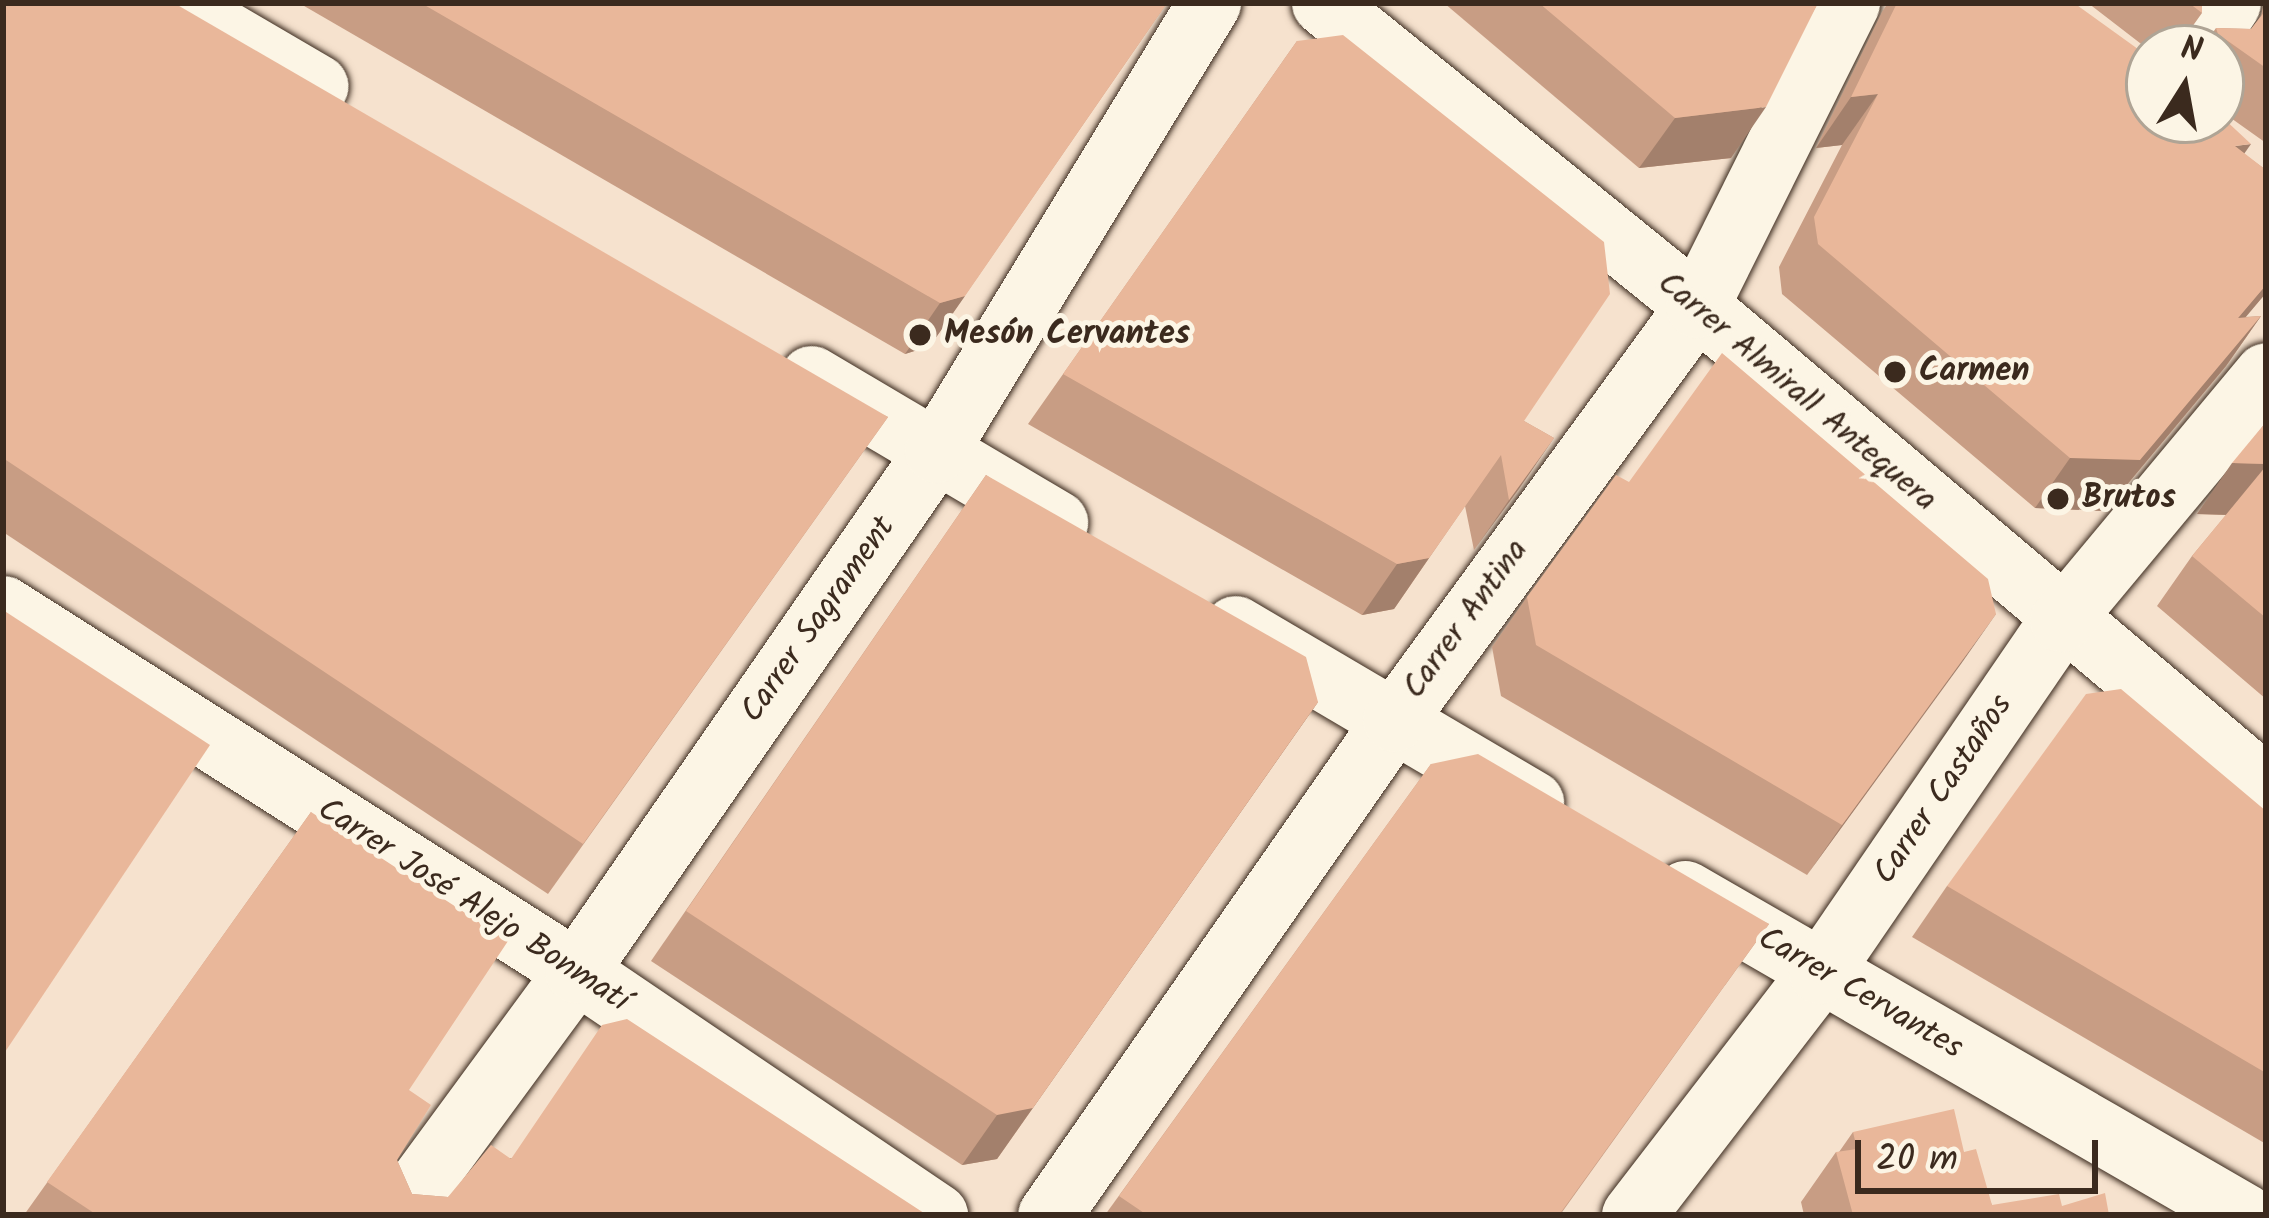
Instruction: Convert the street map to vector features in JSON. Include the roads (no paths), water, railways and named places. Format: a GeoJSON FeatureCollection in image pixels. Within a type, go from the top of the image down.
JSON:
{"type":"FeatureCollection","features":[{"type":"Feature","properties":{"kind":"street"},"geometry":{"type":"LineString","coordinates":[[175,3],[370,118]]}},
{"type":"Feature","properties":{"kind":"street","name":"Carrer Sagrament"},"geometry":{"type":"LineString","coordinates":[[397,1215],[576,971],[936,451],[1209,3]]}},
{"type":"Feature","properties":{"kind":"street","name":"Carrer Almirall Antequera"},"geometry":{"type":"LineString","coordinates":[[1323,3],[1697,306],[2061,620],[2266,787]]}},
{"type":"Feature","properties":{"kind":"street","name":"Carrer Antina"},"geometry":{"type":"LineString","coordinates":[[1049,1215],[1394,721],[1697,306],[1848,3]]}},
{"type":"Feature","properties":{"kind":"street"},"geometry":{"type":"LineString","coordinates":[[752,342],[1115,556]]}},
{"type":"Feature","properties":{"kind":"street","name":"Carrer Castaños"},"geometry":{"type":"LineString","coordinates":[[1634,1215],[1820,972],[2061,620],[2266,374]]}},
{"type":"Feature","properties":{"kind":"street"},"geometry":{"type":"LineString","coordinates":[[1175,592],[1576,828]]}},
{"type":"Feature","properties":{"kind":"street","name":"Carrer José Alejo Bonmatí"},"geometry":{"type":"LineString","coordinates":[[3,607],[576,971],[936,1215]]}},
{"type":"Feature","properties":{"kind":"street","name":"Carrer Cervantes"},"geometry":{"type":"LineString","coordinates":[[1637,864],[2244,1215]]}},
{"type":"Feature","properties":{"kind":"place","name":"Mesón Cervantes"},"geometry":{"type":"Point","coordinates":[920,335]}},
{"type":"Feature","properties":{"kind":"place","name":"Carmen"},"geometry":{"type":"Point","coordinates":[1895,372]}},
{"type":"Feature","properties":{"kind":"place","name":"Brutos"},"geometry":{"type":"Point","coordinates":[2058,499]}}]}
